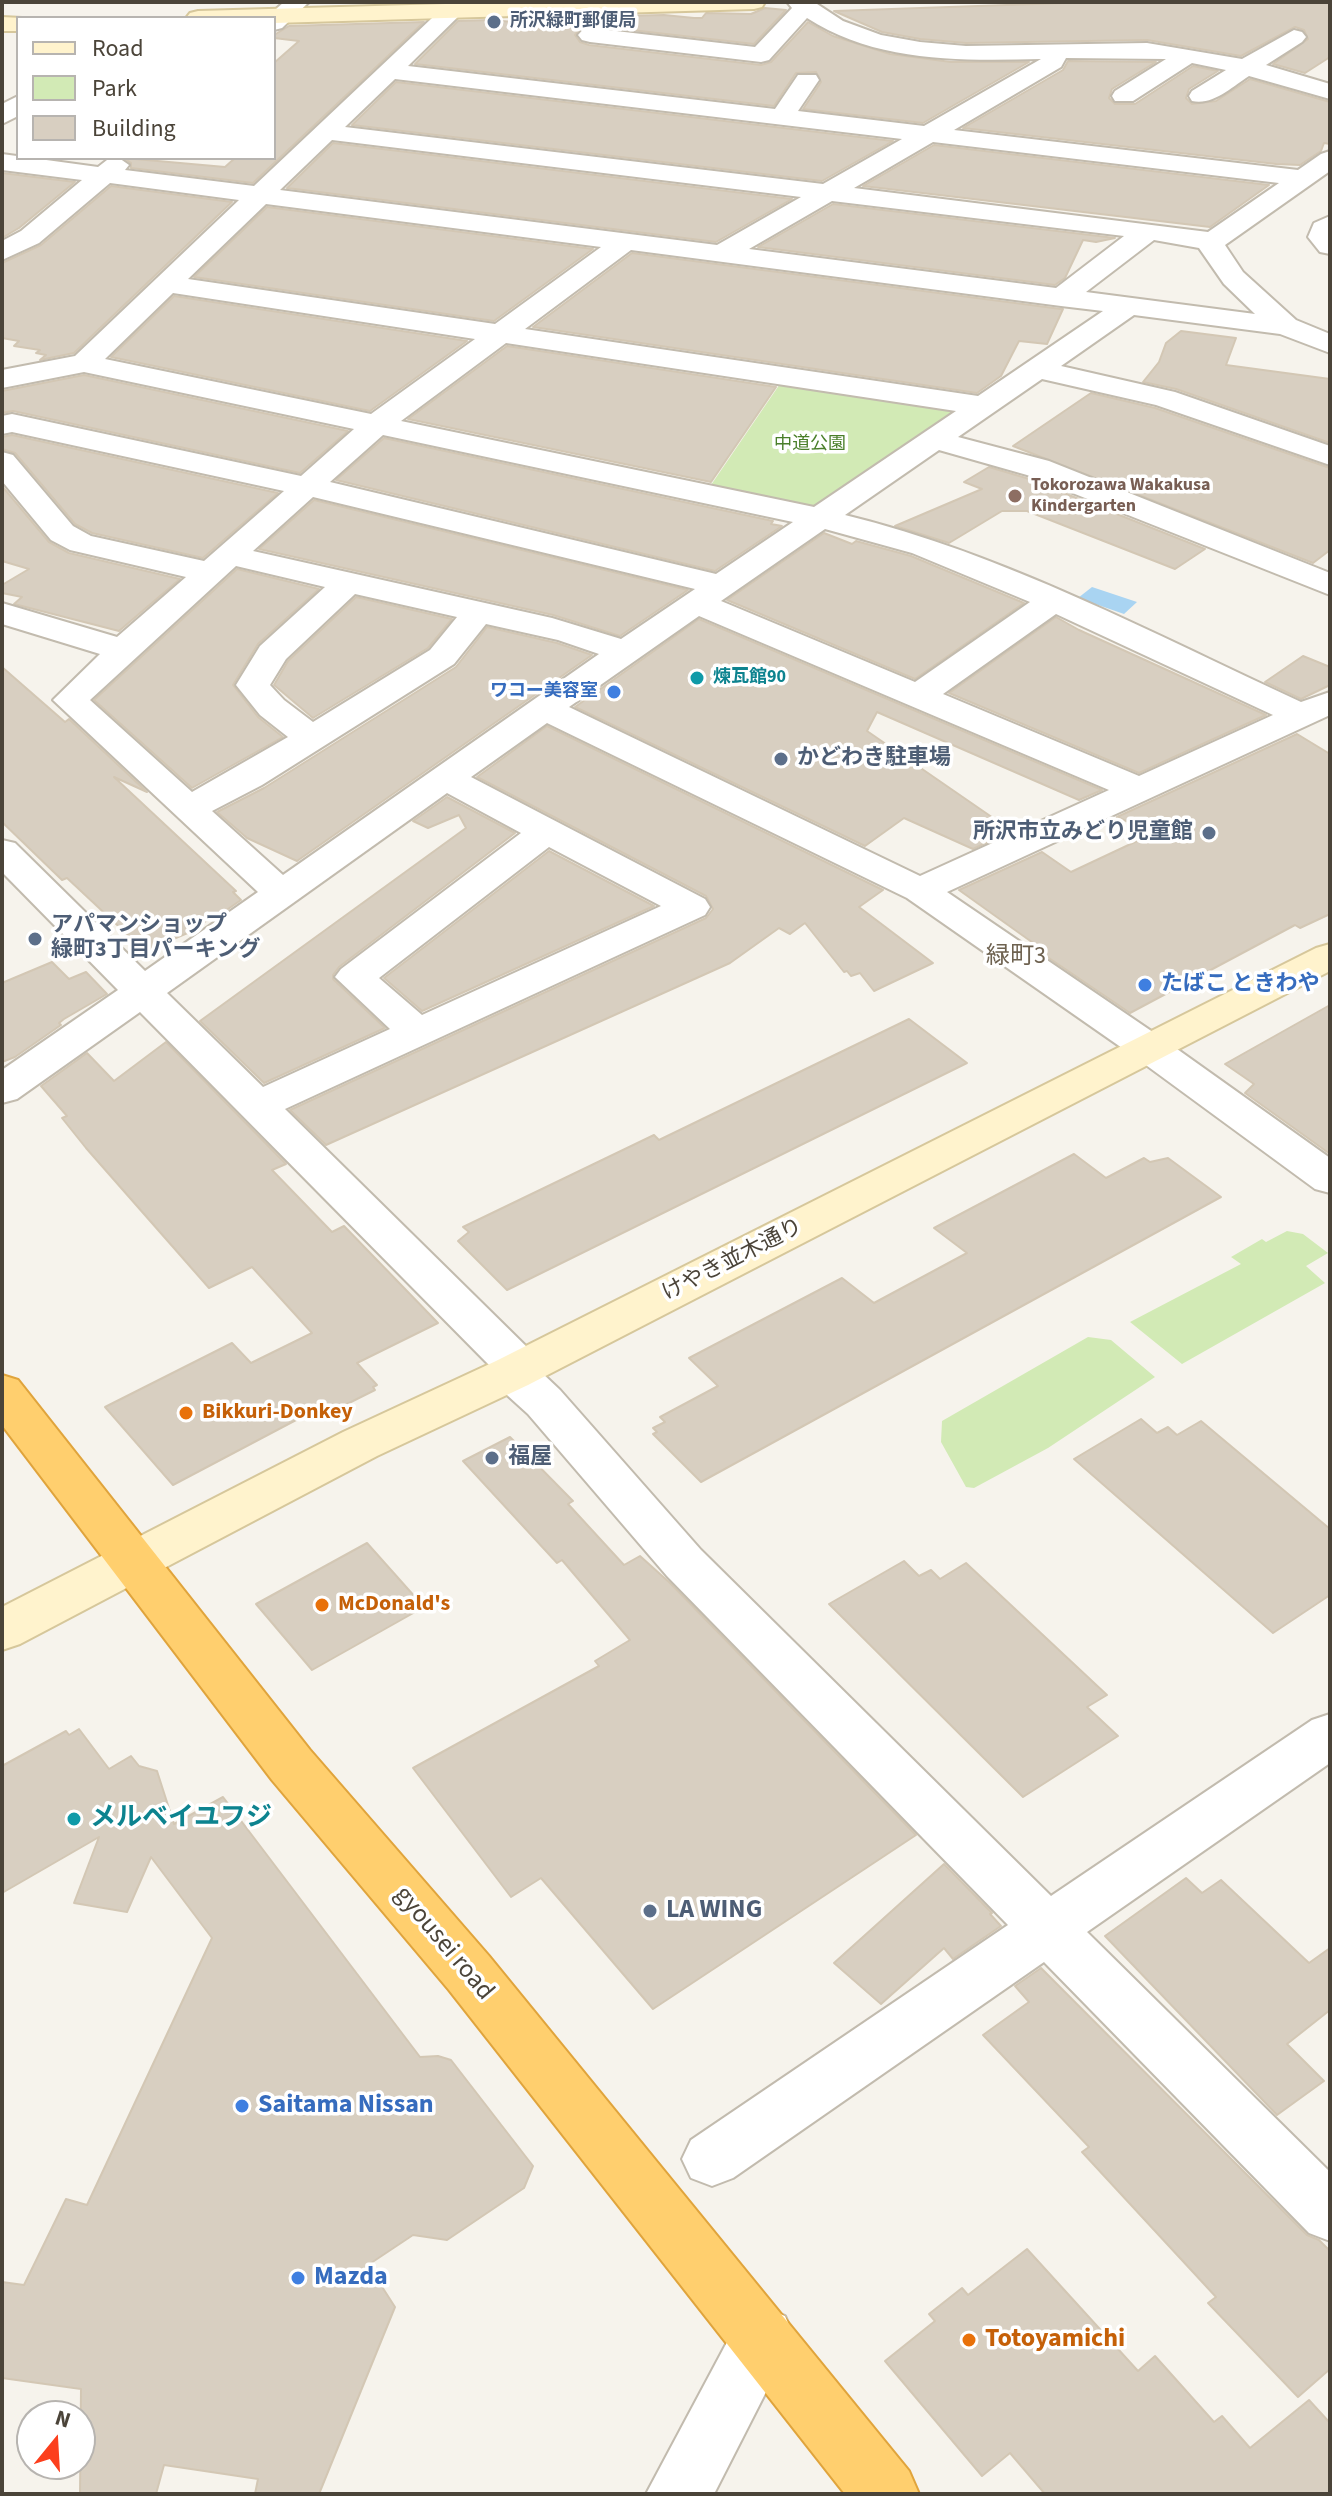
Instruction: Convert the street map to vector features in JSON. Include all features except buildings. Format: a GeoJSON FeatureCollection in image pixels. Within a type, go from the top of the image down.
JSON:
{"type":"FeatureCollection","features":[{"type":"Feature","properties":{"kind":"highway","name":"gyousei road"},"geometry":{"type":"LineString","coordinates":[[2,1392],[291,1765],[469,1973],[886,2494]]}},
{"type":"Feature","properties":{"kind":"street"},"geometry":{"type":"LineString","coordinates":[[233,16],[458,6],[754,2]]}},
{"type":"Feature","properties":{"kind":"street"},"geometry":{"type":"LineString","coordinates":[[618,5],[590,35],[761,55],[802,5],[830,23],[915,48],[976,53],[1148,50],[1248,67],[1330,92]]}},
{"type":"Feature","properties":{"kind":"street"},"geometry":{"type":"LineString","coordinates":[[84,363],[458,6]]}},
{"type":"Feature","properties":{"kind":"street"},"geometry":{"type":"LineString","coordinates":[[1201,96],[1294,37]]}},
{"type":"Feature","properties":{"kind":"street"},"geometry":{"type":"LineString","coordinates":[[721,254],[1053,62],[1056,51]]}},
{"type":"Feature","properties":{"kind":"street"},"geometry":{"type":"LineString","coordinates":[[1124,96],[1188,55]]}},
{"type":"Feature","properties":{"kind":"street"},"geometry":{"type":"LineString","coordinates":[[388,71],[1304,178]]}},
{"type":"Feature","properties":{"kind":"street"},"geometry":{"type":"LineString","coordinates":[[577,94],[595,72]]}},
{"type":"Feature","properties":{"kind":"street"},"geometry":{"type":"LineString","coordinates":[[714,178],[737,147],[807,80]]}},
{"type":"Feature","properties":{"kind":"street"},"geometry":{"type":"LineString","coordinates":[[499,107],[519,87]]}},
{"type":"Feature","properties":{"kind":"street"},"geometry":{"type":"LineString","coordinates":[[624,122],[642,101]]}},
{"type":"Feature","properties":{"kind":"street"},"geometry":{"type":"LineString","coordinates":[[460,148],[480,128]]}},
{"type":"Feature","properties":{"kind":"street"},"geometry":{"type":"LineString","coordinates":[[325,132],[1198,237],[1210,243],[1216,256],[1244,288],[1286,326]]}},
{"type":"Feature","properties":{"kind":"street"},"geometry":{"type":"LineString","coordinates":[[587,163],[606,143]]}},
{"type":"Feature","properties":{"kind":"street"},"geometry":{"type":"LineString","coordinates":[[1210,243],[1330,159]]}},
{"type":"Feature","properties":{"kind":"street"},"geometry":{"type":"LineString","coordinates":[[2,162],[114,167],[260,195],[1204,314],[1286,326],[1330,344]]}},
{"type":"Feature","properties":{"kind":"street"},"geometry":{"type":"LineString","coordinates":[[2,252],[30,237],[114,167]]}},
{"type":"Feature","properties":{"kind":"street"},"geometry":{"type":"LineString","coordinates":[[1330,224],[1323,229],[1321,237],[1330,246]]}},
{"type":"Feature","properties":{"kind":"street"},"geometry":{"type":"LineString","coordinates":[[1061,298],[1148,231]]}},
{"type":"Feature","properties":{"kind":"street"},"geometry":{"type":"LineString","coordinates":[[281,893],[70,700],[376,425],[625,242]]}},
{"type":"Feature","properties":{"kind":"street"},"geometry":{"type":"LineString","coordinates":[[167,284],[984,406]]}},
{"type":"Feature","properties":{"kind":"street"},"geometry":{"type":"LineString","coordinates":[[1204,314],[1241,300],[1244,288]]}},
{"type":"Feature","properties":{"kind":"street"},"geometry":{"type":"LineString","coordinates":[[2,1090],[623,653],[1129,306]]}},
{"type":"Feature","properties":{"kind":"street"},"geometry":{"type":"LineString","coordinates":[[2,379],[84,363],[820,518],[937,551],[1052,602],[1316,708]]}},
{"type":"Feature","properties":{"kind":"street"},"geometry":{"type":"LineString","coordinates":[[1038,369],[1165,398],[1330,456]]}},
{"type":"Feature","properties":{"kind":"street"},"geometry":{"type":"LineString","coordinates":[[2,425],[12,423],[306,486],[710,594],[919,695],[1139,789]]}},
{"type":"Feature","properties":{"kind":"street"},"geometry":{"type":"LineString","coordinates":[[935,440],[1038,468],[1330,585]]}},
{"type":"Feature","properties":{"kind":"street"},"geometry":{"type":"LineString","coordinates":[[2,461],[62,533],[123,554],[348,583],[562,629],[623,653]]}},
{"type":"Feature","properties":{"kind":"street"},"geometry":{"type":"LineString","coordinates":[[312,737],[287,721],[260,697],[253,685],[272,653],[348,583]]}},
{"type":"Feature","properties":{"kind":"street"},"geometry":{"type":"LineString","coordinates":[[919,695],[1052,602]]}},
{"type":"Feature","properties":{"kind":"street"},"geometry":{"type":"LineString","coordinates":[[188,809],[249,777],[442,657],[478,612]]}},
{"type":"Feature","properties":{"kind":"street"},"geometry":{"type":"LineString","coordinates":[[6,620],[123,650]]}},
{"type":"Feature","properties":{"kind":"street"},"geometry":{"type":"LineString","coordinates":[[920,893],[1316,708]]}},
{"type":"Feature","properties":{"kind":"street"},"geometry":{"type":"LineString","coordinates":[[546,709],[920,893],[1149,1048],[1330,1179]]}},
{"type":"Feature","properties":{"kind":"street"},"geometry":{"type":"LineString","coordinates":[[257,1106],[691,907],[447,779]]}},
{"type":"Feature","properties":{"kind":"street"},"geometry":{"type":"LineString","coordinates":[[418,1033],[355,977],[547,831]]}},
{"type":"Feature","properties":{"kind":"street"},"geometry":{"type":"LineString","coordinates":[[2,851],[257,1106],[382,1220],[684,1563],[1330,2213]]}},
{"type":"Feature","properties":{"kind":"street","name":"けやき並木通り"},"geometry":{"type":"LineString","coordinates":[[2,1630],[360,1444],[516,1371],[1330,956]]}},
{"type":"Feature","properties":{"kind":"street"},"geometry":{"type":"LineString","coordinates":[[712,2159],[1330,1735]]}},
{"type":"Feature","properties":{"kind":"street"},"geometry":{"type":"LineString","coordinates":[[679,2494],[763,2337]]}},
{"type":"Feature","properties":{"kind":"green space","name":"中道公園"},"geometry":{"type":"Polygon","coordinates":[[[782,381],[953,407],[960,413],[809,510],[709,488],[782,381]]]}},
{"type":"Feature","properties":{"kind":"green space"},"geometry":{"type":"Polygon","coordinates":[[[1287,1231],[1303,1234],[1328,1253],[1306,1266],[1325,1283],[1182,1364],[1130,1322],[1241,1264],[1231,1257],[1262,1239],[1266,1242],[1287,1231]]]}},
{"type":"Feature","properties":{"kind":"green space"},"geometry":{"type":"Polygon","coordinates":[[[1088,1337],[1111,1340],[1155,1377],[1048,1448],[974,1488],[966,1487],[941,1442],[942,1421],[1088,1337]]]}},
{"type":"Feature","properties":{"kind":"water"},"geometry":{"type":"Polygon","coordinates":[[[1092,587],[1137,602],[1124,614],[1078,598],[1092,587]]]}},
{"type":"Feature","properties":{"kind":"place","name":"所沢緑町郵便局"},"geometry":{"type":"Point","coordinates":[494,22]}},
{"type":"Feature","properties":{"kind":"place","name":"Tokorozawa Wakakusa Kindergarten"},"geometry":{"type":"Point","coordinates":[1015,496]}},
{"type":"Feature","properties":{"kind":"place","name":"煉瓦館90"},"geometry":{"type":"Point","coordinates":[697,678]}},
{"type":"Feature","properties":{"kind":"place","name":"ワコー美容室"},"geometry":{"type":"Point","coordinates":[614,692]}},
{"type":"Feature","properties":{"kind":"place","name":"かどわき駐車場"},"geometry":{"type":"Point","coordinates":[781,759]}},
{"type":"Feature","properties":{"kind":"place","name":"所沢市立みどり児童館"},"geometry":{"type":"Point","coordinates":[1209,833]}},
{"type":"Feature","properties":{"kind":"place","name":"アパマンショップ 緑町3丁目パーキング"},"geometry":{"type":"Point","coordinates":[35,939]}},
{"type":"Feature","properties":{"kind":"place","name":"たばこ ときわや"},"geometry":{"type":"Point","coordinates":[1145,985]}},
{"type":"Feature","properties":{"kind":"place","name":"Bikkuri-Donkey"},"geometry":{"type":"Point","coordinates":[186,1413]}},
{"type":"Feature","properties":{"kind":"place","name":"福屋"},"geometry":{"type":"Point","coordinates":[492,1458]}},
{"type":"Feature","properties":{"kind":"place","name":"McDonald's"},"geometry":{"type":"Point","coordinates":[322,1605]}},
{"type":"Feature","properties":{"kind":"place","name":"メルベイユフジ"},"geometry":{"type":"Point","coordinates":[74,1819]}},
{"type":"Feature","properties":{"kind":"place","name":"LA WING"},"geometry":{"type":"Point","coordinates":[650,1911]}},
{"type":"Feature","properties":{"kind":"place","name":"Saitama Nissan"},"geometry":{"type":"Point","coordinates":[242,2106]}},
{"type":"Feature","properties":{"kind":"place","name":"Mazda"},"geometry":{"type":"Point","coordinates":[298,2278]}},
{"type":"Feature","properties":{"kind":"place","name":"Totoyamichi"},"geometry":{"type":"Point","coordinates":[969,2340]}},
{"type":"Feature","properties":{"kind":"district","name":"緑町3"},"geometry":{"type":"Point","coordinates":[1016,958]}}]}
